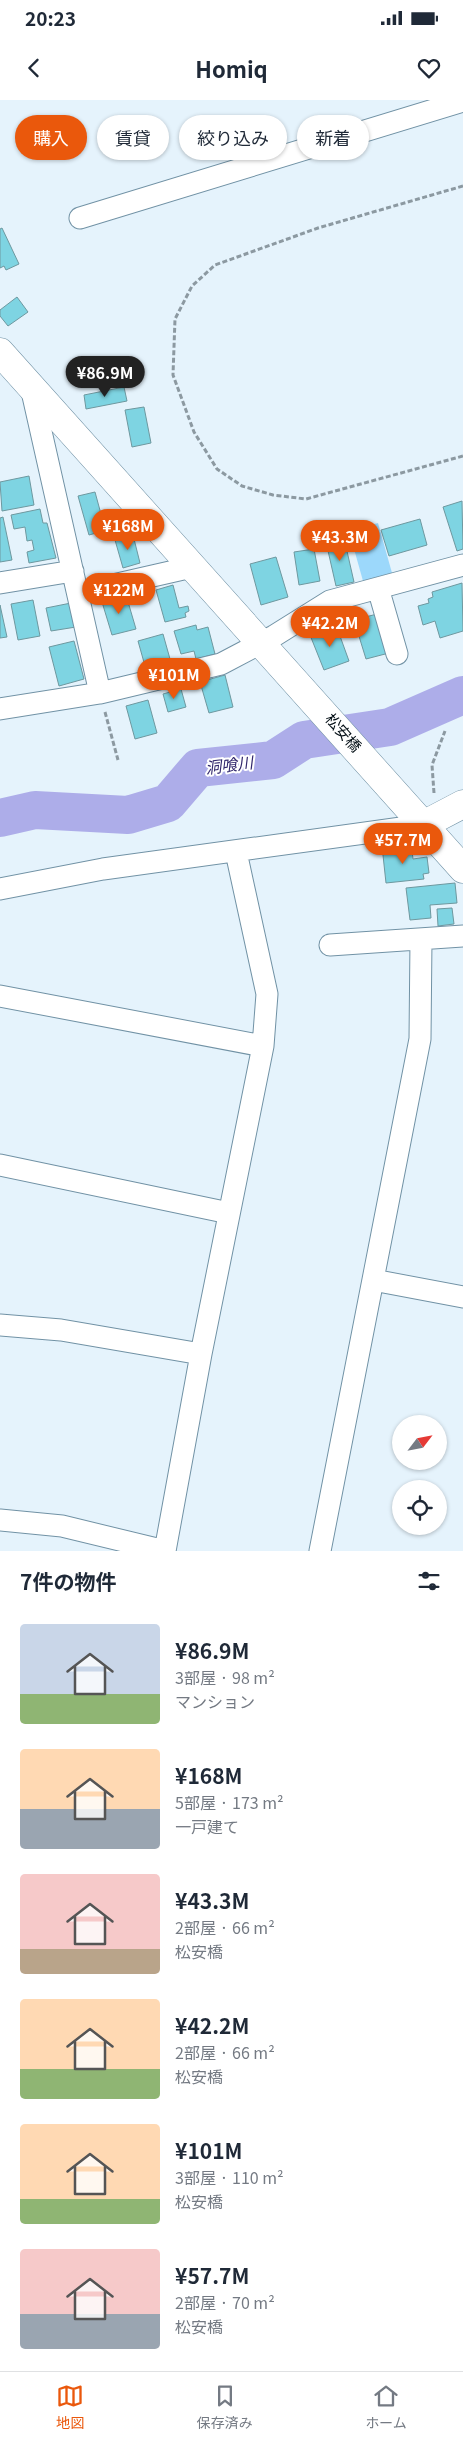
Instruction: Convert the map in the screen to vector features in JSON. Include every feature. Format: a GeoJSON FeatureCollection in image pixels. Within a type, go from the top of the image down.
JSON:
{"type":"FeatureCollection","features":[{"type":"Feature","properties":{"kind":"street"},"geometry":{"type":"LineString","coordinates":[[80,218],[463,101]]}},
{"type":"Feature","properties":{"kind":"street","name":"松安橋"},"geometry":{"type":"LineString","coordinates":[[0,352],[463,869]]}},
{"type":"Feature","properties":{"kind":"street"},"geometry":{"type":"LineString","coordinates":[[31,387],[100,693]]}},
{"type":"Feature","properties":{"kind":"street"},"geometry":{"type":"LineString","coordinates":[[0,710],[100,693],[221,664],[330,601],[463,564]]}},
{"type":"Feature","properties":{"kind":"street"},"geometry":{"type":"LineString","coordinates":[[78,593],[192,567]]}},
{"type":"Feature","properties":{"kind":"street"},"geometry":{"type":"LineString","coordinates":[[0,583],[72,571]]}},
{"type":"Feature","properties":{"kind":"street"},"geometry":{"type":"LineString","coordinates":[[378,588],[396,654]]}},
{"type":"Feature","properties":{"kind":"street"},"geometry":{"type":"LineString","coordinates":[[0,889],[103,869],[423,825],[463,804]]}},
{"type":"Feature","properties":{"kind":"street"},"geometry":{"type":"LineString","coordinates":[[0,1520],[62,1526],[165,1551],[201,1354],[263,1046],[267,994],[236,852]]}},
{"type":"Feature","properties":{"kind":"street"},"geometry":{"type":"LineString","coordinates":[[330,945],[463,936]]}},
{"type":"Feature","properties":{"kind":"street"},"geometry":{"type":"LineString","coordinates":[[320,1551],[420,1039],[421,940]]}},
{"type":"Feature","properties":{"kind":"street"},"geometry":{"type":"LineString","coordinates":[[0,996],[263,1046]]}},
{"type":"Feature","properties":{"kind":"street"},"geometry":{"type":"LineString","coordinates":[[0,1165],[229,1213]]}},
{"type":"Feature","properties":{"kind":"street"},"geometry":{"type":"LineString","coordinates":[[373,1280],[463,1297]]}},
{"type":"Feature","properties":{"kind":"street"},"geometry":{"type":"LineString","coordinates":[[0,1325],[60,1330],[201,1354]]}},
{"type":"Feature","properties":{"kind":"path"},"geometry":{"type":"LineString","coordinates":[[463,186],[318,228],[215,265],[192,286],[175,319],[172,375],[194,432],[217,468],[242,486],[273,495],[306,498],[463,456]]}},
{"type":"Feature","properties":{"kind":"path"},"geometry":{"type":"LineString","coordinates":[[100,693],[118,760]]}},
{"type":"Feature","properties":{"kind":"path"},"geometry":{"type":"LineString","coordinates":[[434,794],[432,765],[445,731]]}},
{"type":"Feature","properties":{"kind":"shaded area"},"geometry":{"type":"Polygon","coordinates":[[[378,523],[392,573],[363,581],[349,531],[378,523]]]}},
{"type":"Feature","properties":{"kind":"building"},"geometry":{"type":"Polygon","coordinates":[[[2,228],[19,264],[6,270],[4,266],[0,268],[0,229],[2,228]]]}},
{"type":"Feature","properties":{"kind":"building"},"geometry":{"type":"Polygon","coordinates":[[[17,297],[28,312],[8,326],[0,316],[0,310],[17,297]]]}},
{"type":"Feature","properties":{"kind":"building"},"geometry":{"type":"Polygon","coordinates":[[[124,387],[127,401],[86,409],[84,395],[124,387]]]}},
{"type":"Feature","properties":{"kind":"building"},"geometry":{"type":"Polygon","coordinates":[[[144,407],[151,443],[132,447],[125,410],[144,407]]]}},
{"type":"Feature","properties":{"kind":"building"},"geometry":{"type":"Polygon","coordinates":[[[29,476],[34,505],[2,511],[0,482],[29,476]]]}},
{"type":"Feature","properties":{"kind":"building"},"geometry":{"type":"Polygon","coordinates":[[[95,492],[101,514],[110,512],[114,528],[89,535],[78,496],[95,492]]]}},
{"type":"Feature","properties":{"kind":"building"},"geometry":{"type":"Polygon","coordinates":[[[462,501],[463,549],[457,551],[443,507],[462,501]]]}},
{"type":"Feature","properties":{"kind":"building"},"geometry":{"type":"Polygon","coordinates":[[[40,509],[43,523],[47,523],[56,558],[29,563],[27,552],[34,550],[32,540],[27,541],[25,527],[14,529],[11,515],[40,509]]]}},
{"type":"Feature","properties":{"kind":"building"},"geometry":{"type":"Polygon","coordinates":[[[3,517],[12,560],[0,562],[0,518],[3,517]]]}},
{"type":"Feature","properties":{"kind":"building"},"geometry":{"type":"Polygon","coordinates":[[[420,519],[427,545],[389,556],[381,530],[420,519]]]}},
{"type":"Feature","properties":{"kind":"building"},"geometry":{"type":"Polygon","coordinates":[[[133,535],[140,563],[123,568],[115,540],[133,535]]]}},
{"type":"Feature","properties":{"kind":"building"},"geometry":{"type":"Polygon","coordinates":[[[344,538],[354,582],[336,586],[326,542],[344,538]]]}},
{"type":"Feature","properties":{"kind":"building"},"geometry":{"type":"Polygon","coordinates":[[[314,549],[320,581],[299,585],[294,552],[314,549]]]}},
{"type":"Feature","properties":{"kind":"building"},"geometry":{"type":"Polygon","coordinates":[[[276,557],[288,597],[261,605],[250,564],[276,557]]]}},
{"type":"Feature","properties":{"kind":"building"},"geometry":{"type":"Polygon","coordinates":[[[462,583],[463,631],[440,638],[435,621],[423,625],[418,606],[429,603],[428,599],[433,597],[432,592],[462,583]]]}},
{"type":"Feature","properties":{"kind":"building"},"geometry":{"type":"Polygon","coordinates":[[[173,585],[179,608],[188,606],[189,611],[185,613],[186,617],[165,622],[156,590],[173,585]]]}},
{"type":"Feature","properties":{"kind":"building"},"geometry":{"type":"Polygon","coordinates":[[[126,595],[136,629],[112,635],[102,602],[126,595]]]}},
{"type":"Feature","properties":{"kind":"building"},"geometry":{"type":"Polygon","coordinates":[[[33,600],[40,636],[18,640],[11,604],[33,600]]]}},
{"type":"Feature","properties":{"kind":"building"},"geometry":{"type":"Polygon","coordinates":[[[71,603],[76,627],[51,631],[46,608],[71,603]]]}},
{"type":"Feature","properties":{"kind":"building"},"geometry":{"type":"Polygon","coordinates":[[[0,605],[7,637],[0,638],[0,605]]]}},
{"type":"Feature","properties":{"kind":"building"},"geometry":{"type":"Polygon","coordinates":[[[377,614],[389,653],[366,659],[354,620],[377,614]]]}},
{"type":"Feature","properties":{"kind":"building"},"geometry":{"type":"Polygon","coordinates":[[[196,625],[197,630],[208,627],[215,654],[196,659],[194,651],[181,654],[174,631],[196,625]]]}},
{"type":"Feature","properties":{"kind":"building"},"geometry":{"type":"Polygon","coordinates":[[[336,625],[349,661],[324,670],[310,635],[336,625]]]}},
{"type":"Feature","properties":{"kind":"building"},"geometry":{"type":"Polygon","coordinates":[[[163,634],[170,659],[145,666],[138,641],[163,634]]]}},
{"type":"Feature","properties":{"kind":"building"},"geometry":{"type":"Polygon","coordinates":[[[74,641],[84,679],[59,686],[49,647],[74,641]]]}},
{"type":"Feature","properties":{"kind":"building"},"geometry":{"type":"Polygon","coordinates":[[[225,675],[233,707],[209,713],[200,682],[225,675]]]}},
{"type":"Feature","properties":{"kind":"building"},"geometry":{"type":"Polygon","coordinates":[[[181,689],[186,707],[168,712],[163,694],[181,689]]]}},
{"type":"Feature","properties":{"kind":"building"},"geometry":{"type":"Polygon","coordinates":[[[148,700],[157,733],[135,739],[126,706],[148,700]]]}},
{"type":"Feature","properties":{"kind":"building"},"geometry":{"type":"Polygon","coordinates":[[[404,844],[405,852],[412,851],[413,859],[427,857],[429,873],[423,874],[424,879],[386,883],[382,846],[404,844]]]}},
{"type":"Feature","properties":{"kind":"building"},"geometry":{"type":"Polygon","coordinates":[[[455,883],[457,903],[430,905],[431,918],[410,920],[406,888],[455,883]]]}},
{"type":"Feature","properties":{"kind":"building"},"geometry":{"type":"Polygon","coordinates":[[[452,908],[454,924],[438,926],[437,909],[452,908]]]}},
{"type":"Feature","properties":{"kind":"waterway","name":"洞喰川"},"geometry":{"type":"LineString","coordinates":[[0,818],[35,810],[128,815],[168,803],[198,768],[273,760],[304,740],[390,727],[463,695]]}}]}
